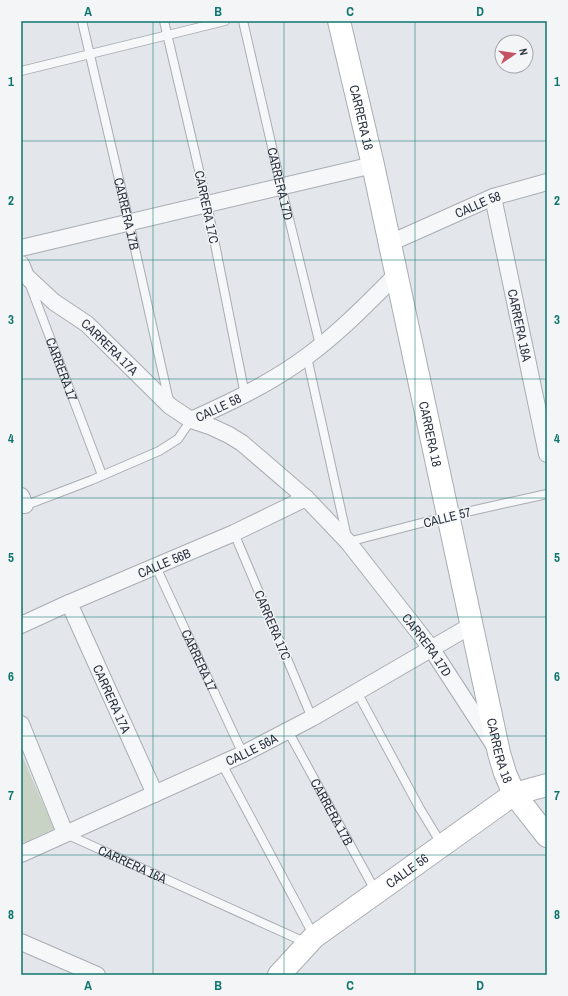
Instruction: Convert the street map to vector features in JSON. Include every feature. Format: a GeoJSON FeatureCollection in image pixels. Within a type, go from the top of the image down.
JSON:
{"type":"FeatureCollection","features":[{"type":"Feature","properties":{"kind":"street","name":"CARRERA 18"},"geometry":{"type":"LineString","coordinates":[[339,21],[373,165],[499,753],[505,773],[514,794],[547,836]]}},
{"type":"Feature","properties":{"kind":"street"},"geometry":{"type":"LineString","coordinates":[[21,248],[373,165]]}},
{"type":"Feature","properties":{"kind":"street","name":"CALLE 58"},"geometry":{"type":"LineString","coordinates":[[390,243],[493,197],[547,182]]}},
{"type":"Feature","properties":{"kind":"street","name":"CARRERA 18A"},"geometry":{"type":"LineString","coordinates":[[493,197],[547,454]]}},
{"type":"Feature","properties":{"kind":"street","name":"CARRERA 17A"},"geometry":{"type":"LineString","coordinates":[[24,270],[54,302],[87,324],[170,406],[191,420]]}},
{"type":"Feature","properties":{"kind":"street","name":"CALLE 58"},"geometry":{"type":"LineString","coordinates":[[191,420],[245,395],[307,357],[356,314],[396,275]]}},
{"type":"Feature","properties":{"kind":"street"},"geometry":{"type":"LineString","coordinates":[[191,420],[229,435],[242,443],[306,498]]}},
{"type":"Feature","properties":{"kind":"street","name":"CARRERA 17D"},"geometry":{"type":"LineString","coordinates":[[306,498],[348,542],[431,648],[499,753]]}},
{"type":"Feature","properties":{"kind":"street","name":"CALLE 56B"},"geometry":{"type":"LineString","coordinates":[[21,625],[234,533],[306,498]]}},
{"type":"Feature","properties":{"kind":"street","name":"CARRERA 17A"},"geometry":{"type":"LineString","coordinates":[[69,603],[155,794]]}},
{"type":"Feature","properties":{"kind":"street","name":"CALLE 56A"},"geometry":{"type":"LineString","coordinates":[[21,854],[243,754],[312,718],[472,625]]}},
{"type":"Feature","properties":{"kind":"street"},"geometry":{"type":"LineString","coordinates":[[21,725],[65,833]]}},
{"type":"Feature","properties":{"kind":"street","name":"CALLE 56"},"geometry":{"type":"LineString","coordinates":[[279,975],[311,940],[514,794],[547,786]]}},
{"type":"Feature","properties":{"kind":"street"},"geometry":{"type":"LineString","coordinates":[[21,942],[97,975]]}},
{"type":"Feature","properties":{"kind":"lane","name":"CARRERA 17B"},"geometry":{"type":"LineString","coordinates":[[82,21],[170,406]]}},
{"type":"Feature","properties":{"kind":"lane","name":"CARRERA 17C"},"geometry":{"type":"LineString","coordinates":[[164,21],[207,204],[245,395]]}},
{"type":"Feature","properties":{"kind":"lane"},"geometry":{"type":"LineString","coordinates":[[21,71],[225,21]]}},
{"type":"Feature","properties":{"kind":"lane","name":"CARRERA 17D"},"geometry":{"type":"LineString","coordinates":[[244,21],[281,186],[320,345]]}},
{"type":"Feature","properties":{"kind":"lane","name":"CARRERA 17"},"geometry":{"type":"LineString","coordinates":[[24,270],[102,475]]}},
{"type":"Feature","properties":{"kind":"lane","name":"CARRERA 17D"},"geometry":{"type":"LineString","coordinates":[[307,357],[348,542]]}},
{"type":"Feature","properties":{"kind":"lane","name":"CALLE 58"},"geometry":{"type":"LineString","coordinates":[[22,502],[102,475],[159,451],[178,439],[191,420]]}},
{"type":"Feature","properties":{"kind":"lane","name":"CALLE 57"},"geometry":{"type":"LineString","coordinates":[[348,542],[448,516],[547,494]]}},
{"type":"Feature","properties":{"kind":"lane","name":"CARRERA 17C"},"geometry":{"type":"LineString","coordinates":[[234,533],[312,718]]}},
{"type":"Feature","properties":{"kind":"lane","name":"CARRERA 17"},"geometry":{"type":"LineString","coordinates":[[156,567],[243,754]]}},
{"type":"Feature","properties":{"kind":"lane"},"geometry":{"type":"LineString","coordinates":[[357,692],[419,807],[442,846]]}},
{"type":"Feature","properties":{"kind":"lane","name":"CARRERA 17B"},"geometry":{"type":"LineString","coordinates":[[288,731],[376,892]]}},
{"type":"Feature","properties":{"kind":"lane"},"geometry":{"type":"LineString","coordinates":[[222,764],[311,940]]}},
{"type":"Feature","properties":{"kind":"lane","name":"CARRERA 16A"},"geometry":{"type":"LineString","coordinates":[[65,833],[311,940]]}},
{"type":"Feature","properties":{"kind":"green space"},"geometry":{"type":"Polygon","coordinates":[[[21,753],[54,829],[21,844],[21,753]]]}}]}
